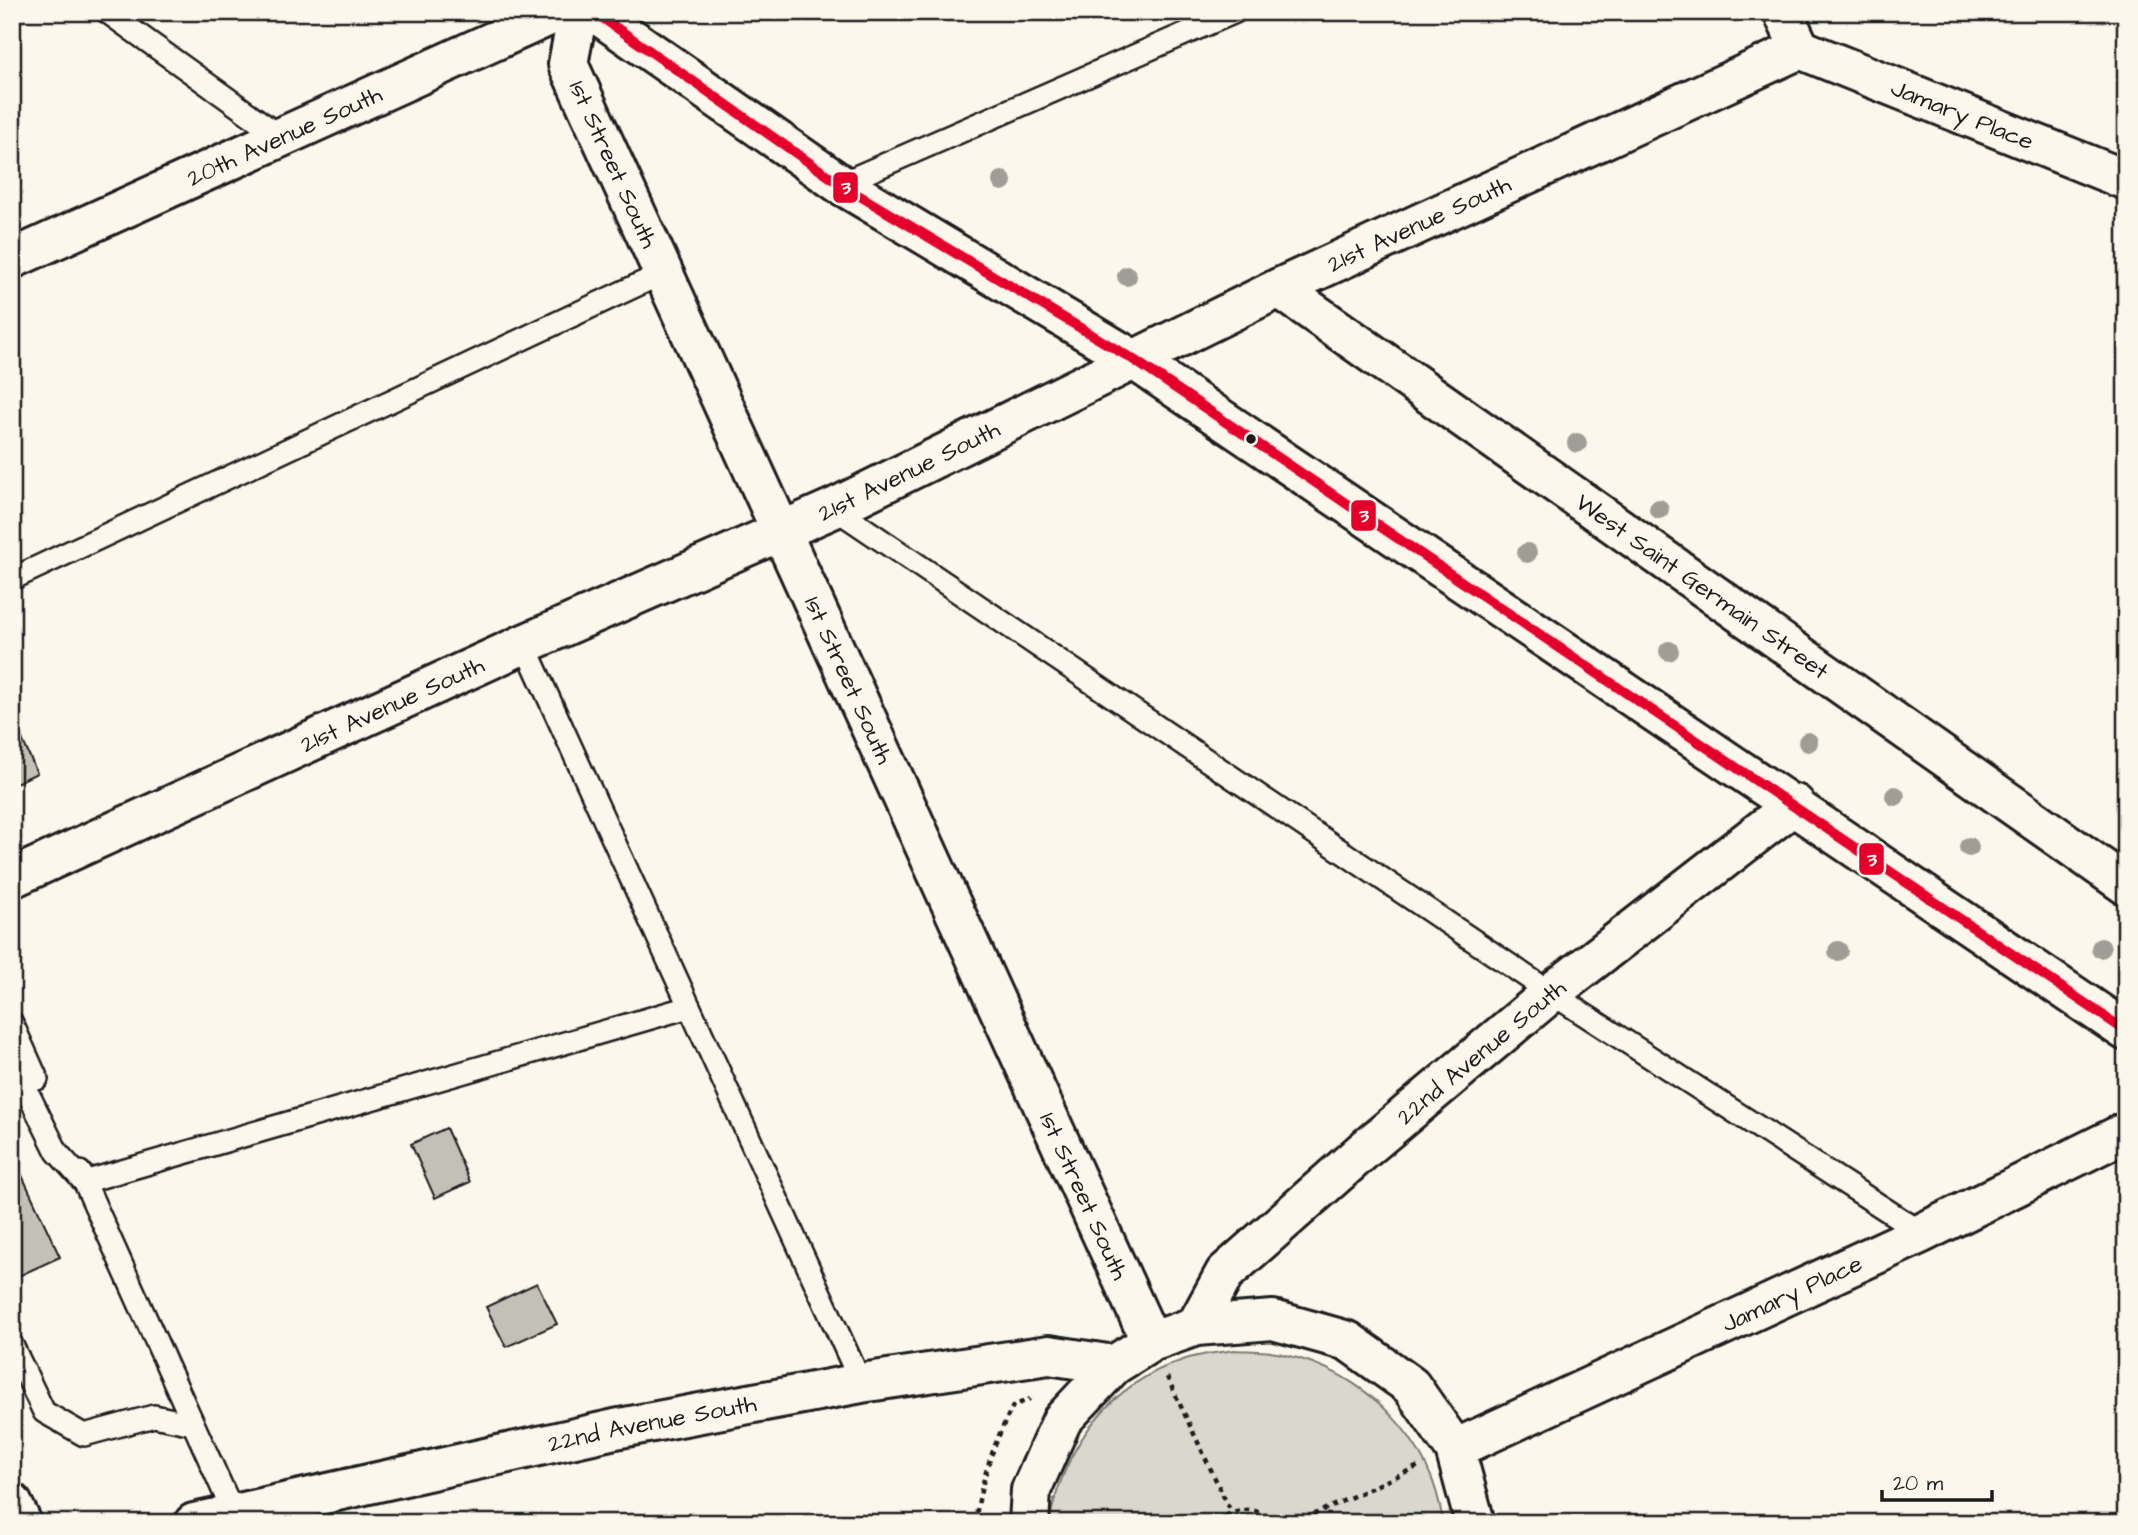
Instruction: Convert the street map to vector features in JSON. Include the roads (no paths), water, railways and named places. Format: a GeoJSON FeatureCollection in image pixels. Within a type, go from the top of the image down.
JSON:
{"type":"FeatureCollection","features":[{"type":"Feature","properties":{"kind":"main road","name":"20th Avenue South"},"geometry":{"type":"LineString","coordinates":[[12,259],[558,12]]}},
{"type":"Feature","properties":{"kind":"main road","name":"1st Street South"},"geometry":{"type":"LineString","coordinates":[[578,12],[568,64],[1151,1342]]}},
{"type":"Feature","properties":{"kind":"main road"},"geometry":{"type":"LineString","coordinates":[[594,12],[840,184],[1134,360],[1795,804],[2126,1031]]}},
{"type":"Feature","properties":{"kind":"main road"},"geometry":{"type":"LineString","coordinates":[[1783,12],[1800,49]]}},
{"type":"Feature","properties":{"kind":"main road","name":"Jamary Place"},"geometry":{"type":"LineString","coordinates":[[1800,49],[2126,180]]}},
{"type":"Feature","properties":{"kind":"main road","name":"21st Avenue South"},"geometry":{"type":"LineString","coordinates":[[12,878],[524,644],[834,508],[1279,288],[1800,49]]}},
{"type":"Feature","properties":{"kind":"main road","name":"West Saint Germain Street"},"geometry":{"type":"LineString","coordinates":[[1279,288],[2126,885]]}},
{"type":"Feature","properties":{"kind":"main road","name":"22nd Avenue South"},"geometry":{"type":"LineString","coordinates":[[1196,1326],[1224,1273],[1364,1150],[1551,993],[1795,804]]}},
{"type":"Feature","properties":{"kind":"main road","name":"Jamary Place"},"geometry":{"type":"LineString","coordinates":[[1455,1449],[1922,1233],[2126,1132]]}},
{"type":"Feature","properties":{"kind":"main road"},"geometry":{"type":"LineString","coordinates":[[1028,1523],[1031,1490],[1062,1420],[1114,1365],[1151,1342],[1196,1326],[1273,1321],[1348,1341],[1411,1386],[1455,1449],[1475,1523]]}},
{"type":"Feature","properties":{"kind":"main road","name":"22nd Avenue South"},"geometry":{"type":"LineString","coordinates":[[194,1523],[234,1518],[615,1429],[861,1383],[1049,1356],[1114,1365]]}},
{"type":"Feature","properties":{"kind":"main road"},"geometry":{"type":"LineString","coordinates":[[12,1503],[22,1523]]}},
{"type":"Feature","properties":{"kind":"lane"},"geometry":{"type":"LineString","coordinates":[[107,12],[281,137]]}},
{"type":"Feature","properties":{"kind":"lane"},"geometry":{"type":"LineString","coordinates":[[840,184],[1235,12]]}},
{"type":"Feature","properties":{"kind":"lane"},"geometry":{"type":"LineString","coordinates":[[12,579],[663,273]]}},
{"type":"Feature","properties":{"kind":"lane"},"geometry":{"type":"LineString","coordinates":[[834,508],[1551,993],[1922,1233]]}},
{"type":"Feature","properties":{"kind":"lane"},"geometry":{"type":"LineString","coordinates":[[524,644],[861,1383]]}},
{"type":"Feature","properties":{"kind":"lane"},"geometry":{"type":"LineString","coordinates":[[84,1182],[689,1007]]}},
{"type":"Feature","properties":{"kind":"lane"},"geometry":{"type":"LineString","coordinates":[[12,1023],[234,1518]]}},
{"type":"Feature","properties":{"kind":"lane"},"geometry":{"type":"LineString","coordinates":[[12,1060],[57,1152],[84,1182]]}},
{"type":"Feature","properties":{"kind":"lane"},"geometry":{"type":"LineString","coordinates":[[12,1346],[44,1412],[84,1434],[154,1416],[193,1424]]}}]}
